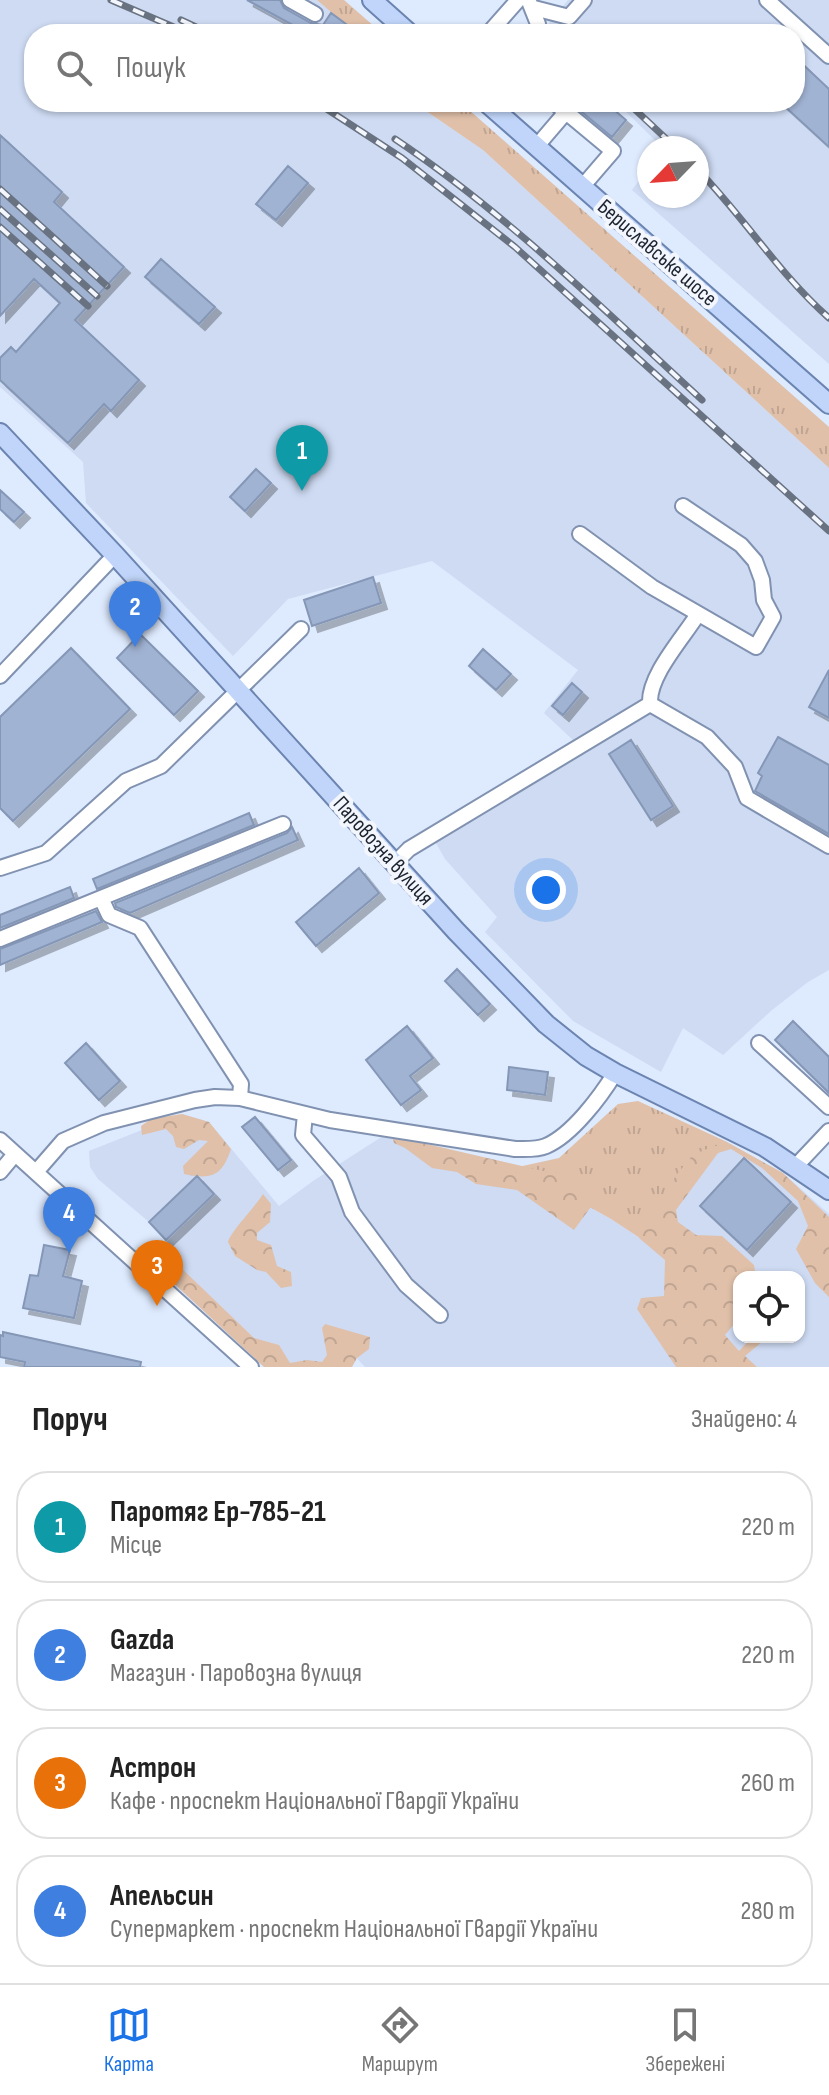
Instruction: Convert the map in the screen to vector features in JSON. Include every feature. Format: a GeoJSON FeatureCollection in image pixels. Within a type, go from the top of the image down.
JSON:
{"type":"FeatureCollection","features":[{"type":"Feature","properties":{"kind":"main road"},"geometry":{"type":"LineString","coordinates":[[372,0],[399,24]]}},
{"type":"Feature","properties":{"kind":"main road","name":"Бериславське шосе"},"geometry":{"type":"LineString","coordinates":[[497,112],[829,404]]}},
{"type":"Feature","properties":{"kind":"main road","name":"Паровозна вулиця"},"geometry":{"type":"LineString","coordinates":[[0,434],[546,1024],[615,1073],[727,1126],[829,1190]]}},
{"type":"Feature","properties":{"kind":"street"},"geometry":{"type":"LineString","coordinates":[[290,0],[315,14]]}},
{"type":"Feature","properties":{"kind":"street"},"geometry":{"type":"LineString","coordinates":[[497,24],[518,0]]}},
{"type":"Feature","properties":{"kind":"street"},"geometry":{"type":"LineString","coordinates":[[530,4],[569,17],[584,0]]}},
{"type":"Feature","properties":{"kind":"street"},"geometry":{"type":"LineString","coordinates":[[767,0],[794,24]]}},
{"type":"Feature","properties":{"kind":"street"},"geometry":{"type":"LineString","coordinates":[[530,4],[538,24]]}},
{"type":"Feature","properties":{"kind":"street"},"geometry":{"type":"LineString","coordinates":[[805,34],[829,56]]}},
{"type":"Feature","properties":{"kind":"street"},"geometry":{"type":"LineString","coordinates":[[536,147],[557,112]]}},
{"type":"Feature","properties":{"kind":"street"},"geometry":{"type":"LineString","coordinates":[[566,112],[613,151],[582,187]]}},
{"type":"Feature","properties":{"kind":"street"},"geometry":{"type":"LineString","coordinates":[[580,534],[652,587],[756,647],[773,617],[764,600],[762,580],[755,561],[741,545],[683,506]]}},
{"type":"Feature","properties":{"kind":"street"},"geometry":{"type":"LineString","coordinates":[[0,676],[115,555]]}},
{"type":"Feature","properties":{"kind":"street"},"geometry":{"type":"LineString","coordinates":[[650,704],[649,695],[657,677],[698,614]]}},
{"type":"Feature","properties":{"kind":"street"},"geometry":{"type":"LineString","coordinates":[[0,868],[46,853],[126,781],[161,766],[301,629]]}},
{"type":"Feature","properties":{"kind":"street"},"geometry":{"type":"LineString","coordinates":[[650,704],[707,737],[735,767],[747,798],[829,846]]}},
{"type":"Feature","properties":{"kind":"street"},"geometry":{"type":"LineString","coordinates":[[395,863],[409,849],[650,704]]}},
{"type":"Feature","properties":{"kind":"street"},"geometry":{"type":"LineString","coordinates":[[0,939],[283,824]]}},
{"type":"Feature","properties":{"kind":"street"},"geometry":{"type":"LineString","coordinates":[[101,898],[109,915],[140,928],[241,1084],[240,1098]]}},
{"type":"Feature","properties":{"kind":"street"},"geometry":{"type":"LineString","coordinates":[[759,1043],[829,1107]]}},
{"type":"Feature","properties":{"kind":"street"},"geometry":{"type":"LineString","coordinates":[[36,1172],[63,1141],[104,1123],[195,1100],[240,1098],[305,1114],[515,1149],[546,1147],[562,1137],[604,1093],[615,1073]]}},
{"type":"Feature","properties":{"kind":"street"},"geometry":{"type":"LineString","coordinates":[[305,1114],[303,1135],[339,1177],[352,1212],[406,1285],[440,1315]]}},
{"type":"Feature","properties":{"kind":"street"},"geometry":{"type":"LineString","coordinates":[[795,1167],[829,1131]]}},
{"type":"Feature","properties":{"kind":"street"},"geometry":{"type":"LineString","coordinates":[[0,1140],[251,1367]]}},
{"type":"Feature","properties":{"kind":"street"},"geometry":{"type":"LineString","coordinates":[[0,1172],[15,1154]]}},
{"type":"Feature","properties":{"kind":"shaded area"},"geometry":{"type":"Polygon","coordinates":[[[0,0],[317,0],[346,24],[24,24],[24,112],[428,112],[483,150],[829,468],[829,970],[772,1010],[723,1055],[683,1028],[661,1072],[573,1021],[485,932],[497,917],[445,859],[428,829],[573,740],[544,713],[578,670],[432,561],[288,599],[233,656],[86,503],[83,462],[0,387],[0,0]]]}},
{"type":"Feature","properties":{"kind":"shaded area"},"geometry":{"type":"Polygon","coordinates":[[[568,0],[829,0],[829,364],[652,208],[709,208],[709,136],[651,136],[626,112],[805,112],[805,24],[549,24],[568,0]]]}},
{"type":"Feature","properties":{"kind":"shaded area"},"geometry":{"type":"Polygon","coordinates":[[[182,1114],[209,1122],[279,1206],[383,1136],[518,1167],[649,1244],[702,1157],[725,1141],[783,1173],[829,1214],[829,1367],[365,1367],[340,1340],[318,1367],[278,1367],[151,1251],[166,1239],[98,1179],[90,1167],[89,1151],[182,1114]]]}},
{"type":"Feature","properties":{"kind":"green space"},"geometry":{"type":"Polygon","coordinates":[[[317,0],[344,0],[372,24],[345,24],[317,0]]]}},
{"type":"Feature","properties":{"kind":"green space"},"geometry":{"type":"Polygon","coordinates":[[[428,112],[471,112],[829,427],[829,468],[483,150],[428,112]]]}},
{"type":"Feature","properties":{"kind":"green space"},"geometry":{"type":"Polygon","coordinates":[[[638,1101],[725,1141],[702,1157],[649,1244],[518,1167],[559,1158],[618,1104],[638,1101]]]}},
{"type":"Feature","properties":{"kind":"green space"},"geometry":{"type":"Polygon","coordinates":[[[182,1114],[209,1122],[231,1149],[224,1165],[215,1174],[184,1174],[183,1166],[208,1141],[199,1140],[184,1149],[176,1147],[173,1136],[166,1129],[142,1135],[141,1126],[151,1119],[182,1114]]]}},
{"type":"Feature","properties":{"kind":"green space"},"geometry":{"type":"Polygon","coordinates":[[[401,1138],[569,1177],[593,1204],[574,1230],[517,1190],[476,1184],[457,1172],[432,1168],[394,1143],[393,1139],[401,1138]]]}},
{"type":"Feature","properties":{"kind":"green space"},"geometry":{"type":"Polygon","coordinates":[[[725,1141],[783,1173],[829,1217],[829,1297],[815,1283],[796,1249],[808,1226],[798,1201],[762,1168],[731,1149],[718,1153],[676,1210],[678,1222],[696,1235],[722,1236],[754,1265],[755,1271],[733,1271],[733,1325],[725,1335],[739,1351],[746,1343],[761,1343],[745,1356],[757,1367],[676,1367],[637,1309],[641,1298],[664,1296],[665,1260],[639,1238],[677,1174],[693,1155],[725,1141]]]}},
{"type":"Feature","properties":{"kind":"green space"},"geometry":{"type":"Polygon","coordinates":[[[263,1194],[271,1204],[270,1222],[257,1233],[257,1240],[271,1245],[277,1266],[291,1272],[292,1286],[281,1288],[266,1272],[235,1256],[228,1242],[263,1194]]]}},
{"type":"Feature","properties":{"kind":"green space"},"geometry":{"type":"Polygon","coordinates":[[[159,1258],[175,1262],[254,1338],[279,1345],[290,1363],[307,1360],[322,1362],[327,1355],[322,1328],[325,1324],[370,1337],[369,1349],[357,1358],[352,1367],[264,1367],[156,1267],[159,1258]]]}},
{"type":"Feature","properties":{"kind":"building"},"geometry":{"type":"Polygon","coordinates":[[[247,0],[280,0],[284,8],[317,24],[291,24],[247,0]]]}},
{"type":"Feature","properties":{"kind":"building"},"geometry":{"type":"Polygon","coordinates":[[[331,13],[346,24],[324,24],[331,13]]]}},
{"type":"Feature","properties":{"kind":"building"},"geometry":{"type":"Polygon","coordinates":[[[805,66],[829,89],[829,147],[791,112],[805,112],[805,66]]]}},
{"type":"Feature","properties":{"kind":"building"},"geometry":{"type":"Polygon","coordinates":[[[582,112],[617,112],[626,120],[612,137],[582,112]]]}},
{"type":"Feature","properties":{"kind":"building"},"geometry":{"type":"Polygon","coordinates":[[[0,135],[62,192],[54,202],[124,267],[75,320],[139,380],[111,411],[104,404],[68,443],[0,380],[0,358],[11,347],[16,352],[60,303],[34,279],[0,316],[0,135]]]}},
{"type":"Feature","properties":{"kind":"building"},"geometry":{"type":"Polygon","coordinates":[[[288,166],[308,183],[276,220],[256,204],[288,166]]]}},
{"type":"Feature","properties":{"kind":"building"},"geometry":{"type":"Polygon","coordinates":[[[161,259],[215,307],[199,324],[145,277],[161,259]]]}},
{"type":"Feature","properties":{"kind":"building"},"geometry":{"type":"Polygon","coordinates":[[[256,469],[271,483],[245,511],[230,497],[256,469]]]}},
{"type":"Feature","properties":{"kind":"building"},"geometry":{"type":"Polygon","coordinates":[[[0,490],[24,512],[14,522],[0,509],[0,490]]]}},
{"type":"Feature","properties":{"kind":"building"},"geometry":{"type":"Polygon","coordinates":[[[373,577],[381,603],[312,626],[304,600],[373,577]]]}},
{"type":"Feature","properties":{"kind":"building"},"geometry":{"type":"Polygon","coordinates":[[[140,634],[198,691],[174,715],[117,658],[140,634]]]}},
{"type":"Feature","properties":{"kind":"building"},"geometry":{"type":"Polygon","coordinates":[[[71,648],[130,709],[13,821],[0,808],[0,717],[71,648]]]}},
{"type":"Feature","properties":{"kind":"building"},"geometry":{"type":"Polygon","coordinates":[[[483,649],[511,674],[496,690],[469,666],[483,649]]]}},
{"type":"Feature","properties":{"kind":"building"},"geometry":{"type":"Polygon","coordinates":[[[829,670],[829,718],[809,707],[829,670]]]}},
{"type":"Feature","properties":{"kind":"building"},"geometry":{"type":"Polygon","coordinates":[[[572,683],[582,692],[563,715],[552,706],[572,683]]]}},
{"type":"Feature","properties":{"kind":"building"},"geometry":{"type":"Polygon","coordinates":[[[778,737],[829,765],[829,834],[755,791],[762,776],[758,773],[778,737]]]}},
{"type":"Feature","properties":{"kind":"building"},"geometry":{"type":"Polygon","coordinates":[[[631,740],[673,806],[651,820],[609,754],[631,740]]]}},
{"type":"Feature","properties":{"kind":"building"},"geometry":{"type":"Polygon","coordinates":[[[249,813],[254,825],[97,889],[93,879],[249,813]]]}},
{"type":"Feature","properties":{"kind":"building"},"geometry":{"type":"Polygon","coordinates":[[[292,827],[298,840],[130,913],[116,907],[115,903],[287,833],[292,827]]]}},
{"type":"Feature","properties":{"kind":"building"},"geometry":{"type":"Polygon","coordinates":[[[359,868],[379,893],[316,946],[296,922],[359,868]]]}},
{"type":"Feature","properties":{"kind":"building"},"geometry":{"type":"Polygon","coordinates":[[[70,887],[74,898],[0,928],[0,915],[70,887]]]}},
{"type":"Feature","properties":{"kind":"building"},"geometry":{"type":"Polygon","coordinates":[[[96,911],[102,922],[0,965],[0,949],[96,911]]]}},
{"type":"Feature","properties":{"kind":"building"},"geometry":{"type":"Polygon","coordinates":[[[457,969],[490,1004],[478,1015],[445,981],[457,969]]]}},
{"type":"Feature","properties":{"kind":"building"},"geometry":{"type":"Polygon","coordinates":[[[793,1021],[829,1057],[829,1093],[775,1040],[793,1021]]]}},
{"type":"Feature","properties":{"kind":"building"},"geometry":{"type":"Polygon","coordinates":[[[407,1026],[433,1058],[410,1076],[421,1090],[401,1105],[366,1060],[407,1026]]]}},
{"type":"Feature","properties":{"kind":"building"},"geometry":{"type":"Polygon","coordinates":[[[86,1043],[120,1081],[99,1100],[65,1063],[86,1043]]]}},
{"type":"Feature","properties":{"kind":"building"},"geometry":{"type":"Polygon","coordinates":[[[509,1067],[548,1072],[545,1095],[507,1090],[509,1067]]]}},
{"type":"Feature","properties":{"kind":"building"},"geometry":{"type":"Polygon","coordinates":[[[255,1117],[291,1160],[278,1170],[242,1127],[255,1117]]]}},
{"type":"Feature","properties":{"kind":"building"},"geometry":{"type":"Polygon","coordinates":[[[744,1158],[791,1202],[747,1250],[700,1206],[744,1158]]]}},
{"type":"Feature","properties":{"kind":"building"},"geometry":{"type":"Polygon","coordinates":[[[197,1176],[214,1194],[166,1240],[149,1222],[197,1176]]]}},
{"type":"Feature","properties":{"kind":"building"},"geometry":{"type":"Polygon","coordinates":[[[44,1245],[70,1250],[63,1276],[82,1281],[74,1318],[23,1308],[30,1275],[38,1276],[44,1245]]]}},
{"type":"Feature","properties":{"kind":"building"},"geometry":{"type":"Polygon","coordinates":[[[3,1332],[141,1362],[140,1367],[24,1367],[25,1362],[0,1357],[0,1335],[3,1336],[3,1332]]]}},
{"type":"Feature","properties":{"kind":"railway"},"geometry":{"type":"LineString","coordinates":[[111,0],[167,24]]}},
{"type":"Feature","properties":{"kind":"railway"},"geometry":{"type":"LineString","coordinates":[[181,20],[190,24]]}},
{"type":"Feature","properties":{"kind":"railway"},"geometry":{"type":"LineString","coordinates":[[331,112],[402,158],[515,247],[829,531]]}},
{"type":"Feature","properties":{"kind":"railway"},"geometry":{"type":"LineString","coordinates":[[638,112],[663,136]]}},
{"type":"Feature","properties":{"kind":"railway"},"geometry":{"type":"LineString","coordinates":[[395,139],[515,231],[702,400]]}},
{"type":"Feature","properties":{"kind":"railway"},"geometry":{"type":"LineString","coordinates":[[709,182],[794,283],[829,318]]}},
{"type":"Feature","properties":{"kind":"railway"},"geometry":{"type":"LineString","coordinates":[[0,189],[107,286]]}},
{"type":"Feature","properties":{"kind":"railway"},"geometry":{"type":"LineString","coordinates":[[0,209],[97,296]]}},
{"type":"Feature","properties":{"kind":"railway"},"geometry":{"type":"LineString","coordinates":[[0,227],[88,306]]}},
{"type":"Feature","properties":{"kind":"place","name":"Паротяг Ер-785-21"},"geometry":{"type":"Point","coordinates":[302,491]}},
{"type":"Feature","properties":{"kind":"place","name":"Gazda"},"geometry":{"type":"Point","coordinates":[135,647]}},
{"type":"Feature","properties":{"kind":"place","name":"Апельсин"},"geometry":{"type":"Point","coordinates":[69,1253]}},
{"type":"Feature","properties":{"kind":"place","name":"Астрон"},"geometry":{"type":"Point","coordinates":[157,1306]}}]}
